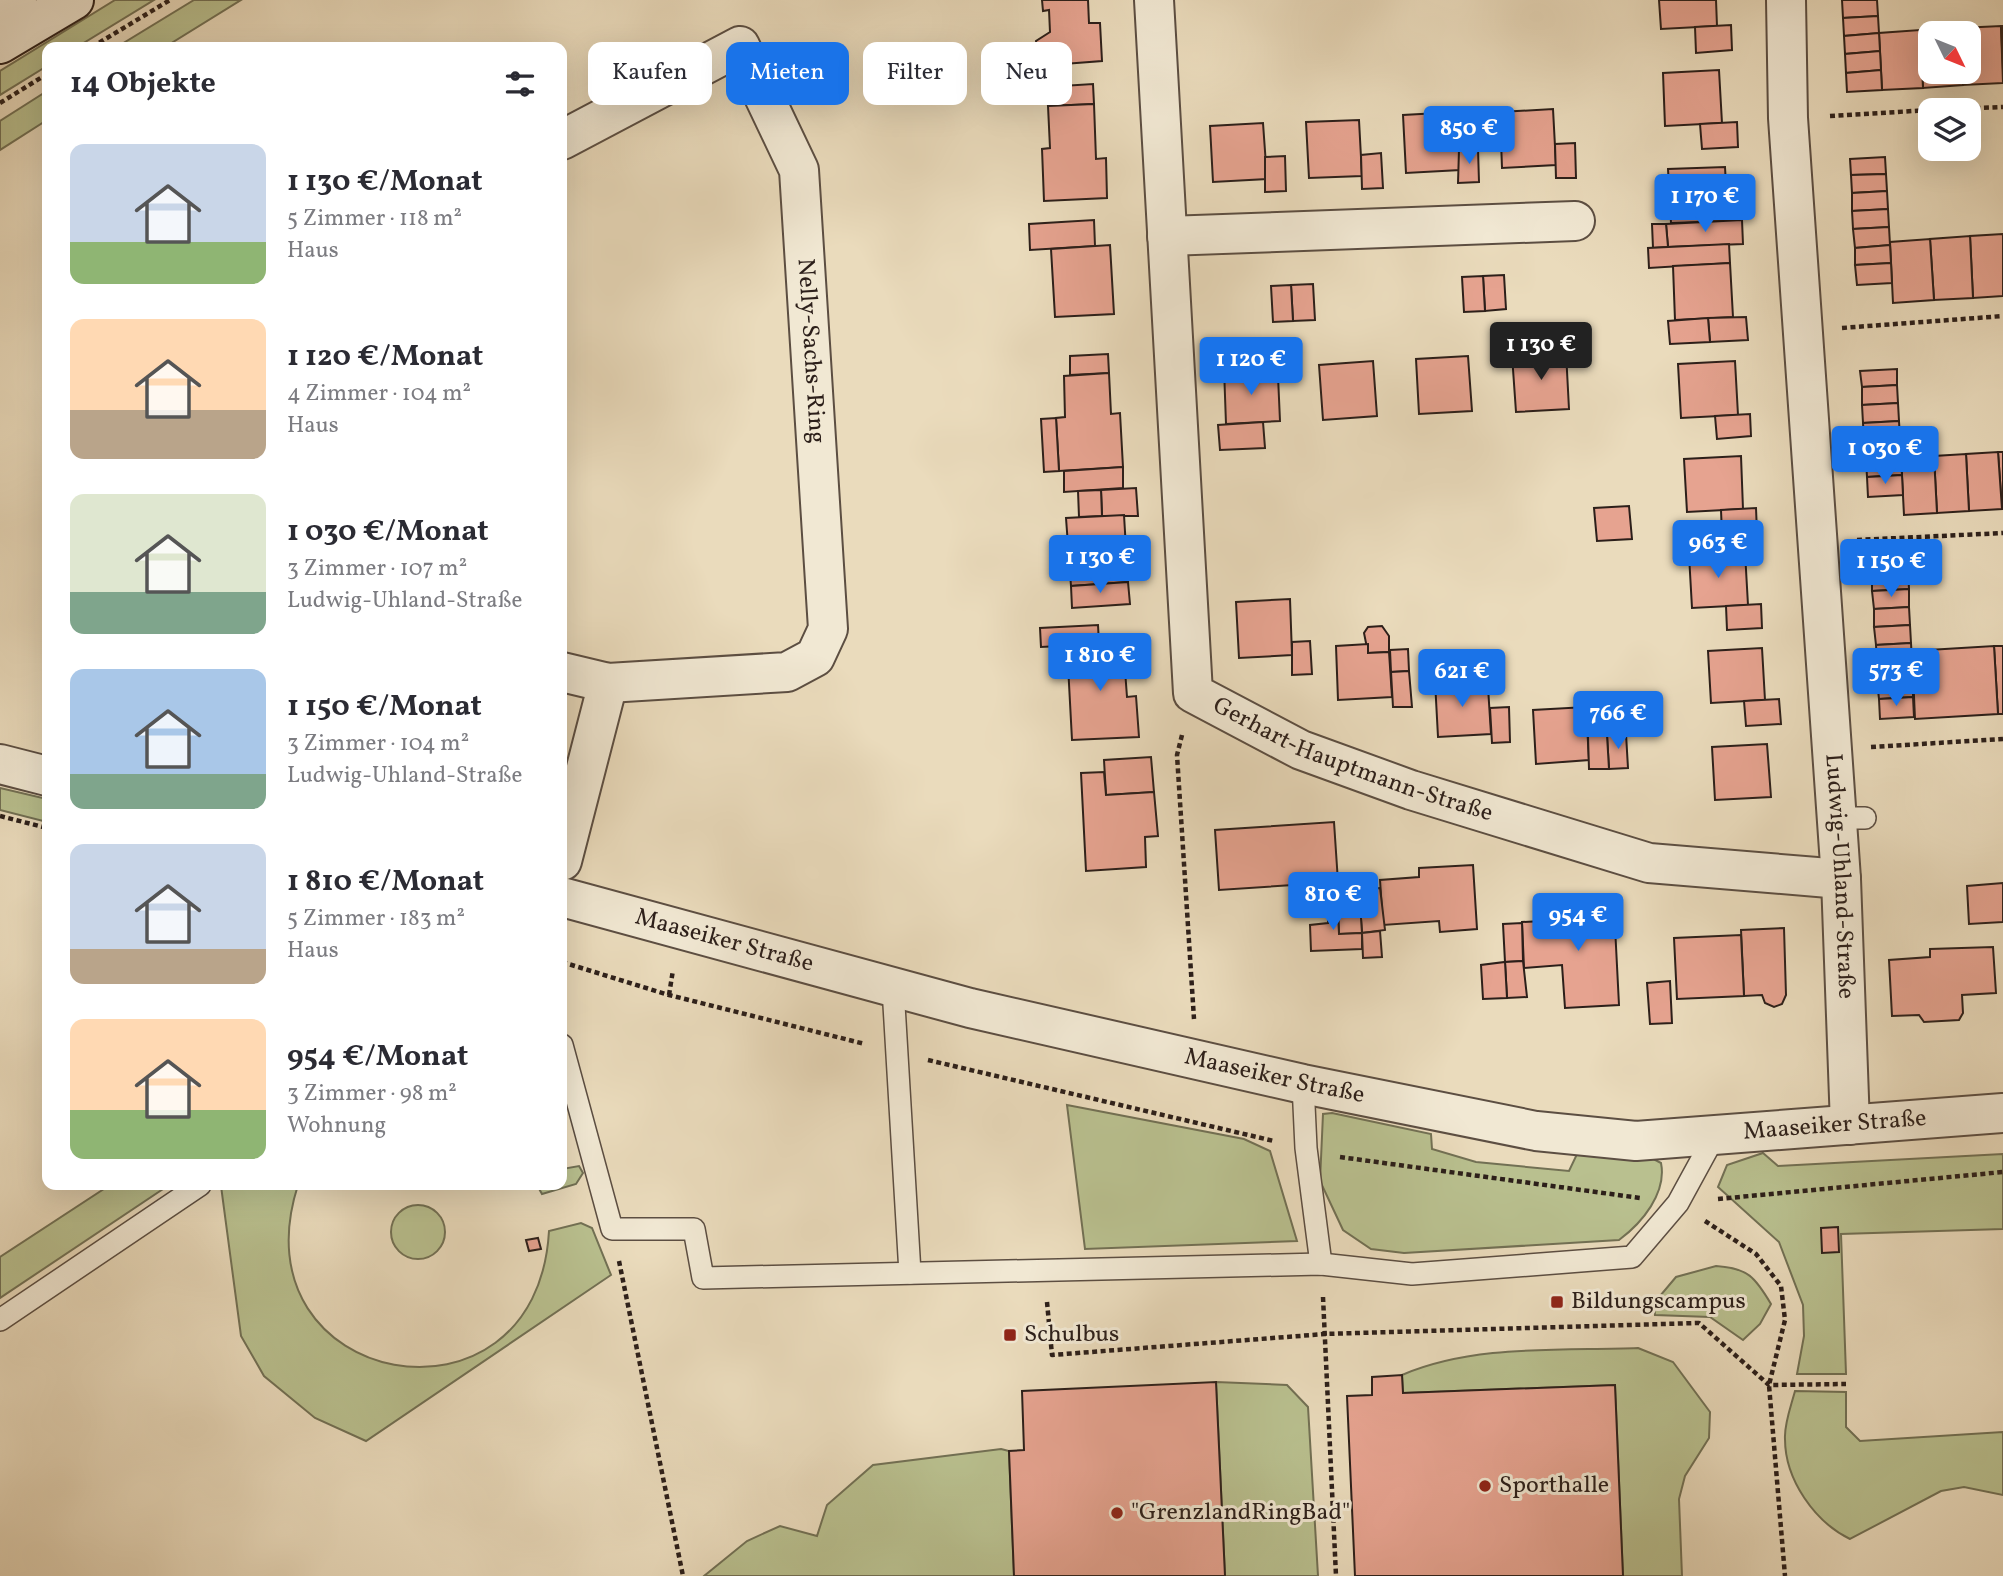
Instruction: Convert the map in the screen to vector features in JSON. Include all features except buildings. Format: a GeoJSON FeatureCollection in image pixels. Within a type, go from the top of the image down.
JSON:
{"type":"FeatureCollection","features":[{"type":"Feature","properties":{"kind":"street"},"geometry":{"type":"LineString","coordinates":[[0,44],[74,0]]}},
{"type":"Feature","properties":{"kind":"street","name":"Gerhart-Hauptmann-Straße"},"geometry":{"type":"LineString","coordinates":[[1154,0],[1193,693],[1301,750],[1411,790],[1649,863],[1841,879]]}},
{"type":"Feature","properties":{"kind":"street","name":"Ludwig-Uhland-Straße"},"geometry":{"type":"LineString","coordinates":[[1786,0],[1788,118],[1832,750],[1850,818],[1841,879],[1850,1125]]}},
{"type":"Feature","properties":{"kind":"street","name":"Nelly-Sachs-Ring"},"geometry":{"type":"LineString","coordinates":[[567,137],[740,46],[799,170],[828,629],[815,657],[787,672],[608,683],[567,673]]}},
{"type":"Feature","properties":{"kind":"street"},"geometry":{"type":"LineString","coordinates":[[1167,236],[1575,221]]}},
{"type":"Feature","properties":{"kind":"street"},"geometry":{"type":"LineString","coordinates":[[567,842],[608,683]]}},
{"type":"Feature","properties":{"kind":"street"},"geometry":{"type":"LineString","coordinates":[[0,764],[42,775]]}},
{"type":"Feature","properties":{"kind":"street","name":"Maaseiker Straße"},"geometry":{"type":"LineString","coordinates":[[567,898],[893,988],[1303,1084],[1536,1131],[1636,1141],[2003,1113]]}},
{"type":"Feature","properties":{"kind":"lane"},"geometry":{"type":"LineString","coordinates":[[893,988],[910,1273]]}},
{"type":"Feature","properties":{"kind":"lane"},"geometry":{"type":"LineString","coordinates":[[567,1063],[612,1229],[694,1229],[703,1278],[1321,1264],[1412,1274],[1632,1256],[1678,1203],[1714,1137]]}},
{"type":"Feature","properties":{"kind":"lane"},"geometry":{"type":"LineString","coordinates":[[1303,1084],[1306,1148],[1321,1264]]}},
{"type":"Feature","properties":{"kind":"lane"},"geometry":{"type":"LineString","coordinates":[[0,1320],[193,1190]]}},
{"type":"Feature","properties":{"kind":"path"},"geometry":{"type":"LineString","coordinates":[[100,42],[170,0]]}},
{"type":"Feature","properties":{"kind":"path"},"geometry":{"type":"LineString","coordinates":[[0,103],[42,77]]}},
{"type":"Feature","properties":{"kind":"path"},"geometry":{"type":"LineString","coordinates":[[1981,108],[2003,107]]}},
{"type":"Feature","properties":{"kind":"path"},"geometry":{"type":"LineString","coordinates":[[1788,118],[1918,111]]}},
{"type":"Feature","properties":{"kind":"path"},"geometry":{"type":"LineString","coordinates":[[1803,330],[2003,316]]}},
{"type":"Feature","properties":{"kind":"path"},"geometry":{"type":"LineString","coordinates":[[1818,542],[2003,533]]}},
{"type":"Feature","properties":{"kind":"path"},"geometry":{"type":"LineString","coordinates":[[1193,693],[1177,755],[1197,1060]]}},
{"type":"Feature","properties":{"kind":"path"},"geometry":{"type":"LineString","coordinates":[[1832,750],[2003,739]]}},
{"type":"Feature","properties":{"kind":"path"},"geometry":{"type":"LineString","coordinates":[[0,816],[42,827]]}},
{"type":"Feature","properties":{"kind":"path"},"geometry":{"type":"LineString","coordinates":[[567,964],[669,995],[1351,1160],[1678,1203],[2003,1172]]}},
{"type":"Feature","properties":{"kind":"path"},"geometry":{"type":"LineString","coordinates":[[1678,1203],[1756,1254],[1781,1286],[1785,1320],[1769,1385],[1785,1576]]}},
{"type":"Feature","properties":{"kind":"path"},"geometry":{"type":"LineString","coordinates":[[612,1229],[685,1575]]}},
{"type":"Feature","properties":{"kind":"path"},"geometry":{"type":"LineString","coordinates":[[1321,1264],[1336,1576]]}},
{"type":"Feature","properties":{"kind":"path"},"geometry":{"type":"LineString","coordinates":[[1043,1270],[1052,1355],[1325,1334],[1699,1323],[1769,1385],[1846,1384]]}},
{"type":"Feature","properties":{"kind":"green space"},"geometry":{"type":"Polygon","coordinates":[[[115,0],[154,0],[85,42],[47,42],[115,0]]]}},
{"type":"Feature","properties":{"kind":"green space"},"geometry":{"type":"Polygon","coordinates":[[[194,0],[241,0],[173,42],[125,42],[194,0]]]}},
{"type":"Feature","properties":{"kind":"green space"},"geometry":{"type":"Polygon","coordinates":[[[42,45],[42,69],[0,95],[0,71],[42,45]]]}},
{"type":"Feature","properties":{"kind":"green space"},"geometry":{"type":"Polygon","coordinates":[[[42,94],[42,123],[0,150],[0,121],[42,94]]]}},
{"type":"Feature","properties":{"kind":"green space"},"geometry":{"type":"Polygon","coordinates":[[[0,788],[42,798],[42,821],[0,810],[0,788]]]}},
{"type":"Feature","properties":{"kind":"green space"},"geometry":{"type":"Polygon","coordinates":[[[1067,1105],[1244,1139],[1270,1151],[1297,1241],[1085,1249],[1067,1105]]]}},
{"type":"Feature","properties":{"kind":"green space"},"geometry":{"type":"Polygon","coordinates":[[[1332,1113],[1431,1134],[1432,1149],[1476,1162],[1569,1171],[1578,1152],[1646,1155],[1661,1163],[1660,1185],[1644,1216],[1619,1240],[1404,1253],[1371,1249],[1343,1230],[1320,1181],[1323,1114],[1332,1113]]]}},
{"type":"Feature","properties":{"kind":"green space"},"geometry":{"type":"Polygon","coordinates":[[[1763,1153],[1778,1166],[2003,1154],[2003,1229],[1841,1234],[1846,1374],[1797,1374],[1804,1336],[1803,1305],[1779,1242],[1718,1187],[1727,1165],[1763,1153]]]}},
{"type":"Feature","properties":{"kind":"green space"},"geometry":{"type":"Polygon","coordinates":[[[579,1166],[583,1173],[576,1184],[567,1187],[567,1168],[579,1166]]]}},
{"type":"Feature","properties":{"kind":"green space"},"geometry":{"type":"Polygon","coordinates":[[[102,1190],[162,1190],[0,1298],[0,1257],[102,1190]]]}},
{"type":"Feature","properties":{"kind":"green space"},"geometry":{"type":"Polygon","coordinates":[[[222,1190],[297,1190],[289,1254],[308,1308],[345,1346],[394,1365],[447,1364],[495,1343],[532,1299],[549,1231],[581,1223],[592,1228],[611,1275],[366,1441],[315,1418],[264,1376],[241,1336],[222,1190]]]}},
{"type":"Feature","properties":{"kind":"green space"},"geometry":{"type":"Polygon","coordinates":[[[540,1190],[556,1190],[542,1194],[540,1190]]]}},
{"type":"Feature","properties":{"kind":"green space"},"geometry":{"type":"Polygon","coordinates":[[[418,1205],[437,1213],[445,1232],[437,1251],[418,1259],[399,1251],[391,1232],[399,1213],[418,1205]]]}},
{"type":"Feature","properties":{"kind":"green space"},"geometry":{"type":"Polygon","coordinates":[[[1716,1266],[1736,1269],[1750,1276],[1771,1304],[1760,1324],[1743,1340],[1710,1317],[1655,1315],[1654,1303],[1676,1277],[1716,1266]]]}},
{"type":"Feature","properties":{"kind":"green space"},"geometry":{"type":"Polygon","coordinates":[[[1638,1348],[1673,1362],[1710,1412],[1709,1438],[1685,1476],[1679,1499],[1682,1576],[1623,1576],[1615,1385],[1403,1393],[1402,1375],[1458,1358],[1518,1351],[1638,1348]]]}},
{"type":"Feature","properties":{"kind":"green space"},"geometry":{"type":"Polygon","coordinates":[[[1216,1382],[1287,1385],[1308,1407],[1318,1576],[1225,1576],[1216,1382]]]}},
{"type":"Feature","properties":{"kind":"green space"},"geometry":{"type":"Polygon","coordinates":[[[1795,1391],[1846,1392],[1846,1427],[1860,1441],[2003,1432],[2003,1495],[1964,1487],[1941,1491],[1850,1539],[1837,1532],[1814,1511],[1790,1470],[1785,1433],[1795,1391]]]}},
{"type":"Feature","properties":{"kind":"green space"},"geometry":{"type":"Polygon","coordinates":[[[1001,1449],[1009,1451],[1014,1576],[704,1576],[747,1541],[780,1526],[817,1536],[827,1505],[873,1465],[1001,1449]]]}},
{"type":"Feature","properties":{"kind":"place","name":"Bildungscampus"},"geometry":{"type":"Point","coordinates":[1557,1302]}},
{"type":"Feature","properties":{"kind":"place","name":"Schulbus"},"geometry":{"type":"Point","coordinates":[1010,1335]}},
{"type":"Feature","properties":{"kind":"place","name":"Sporthalle"},"geometry":{"type":"Point","coordinates":[1485,1486]}},
{"type":"Feature","properties":{"kind":"place","name":"\"GrenzlandRingBad\""},"geometry":{"type":"Point","coordinates":[1117,1513]}}]}
